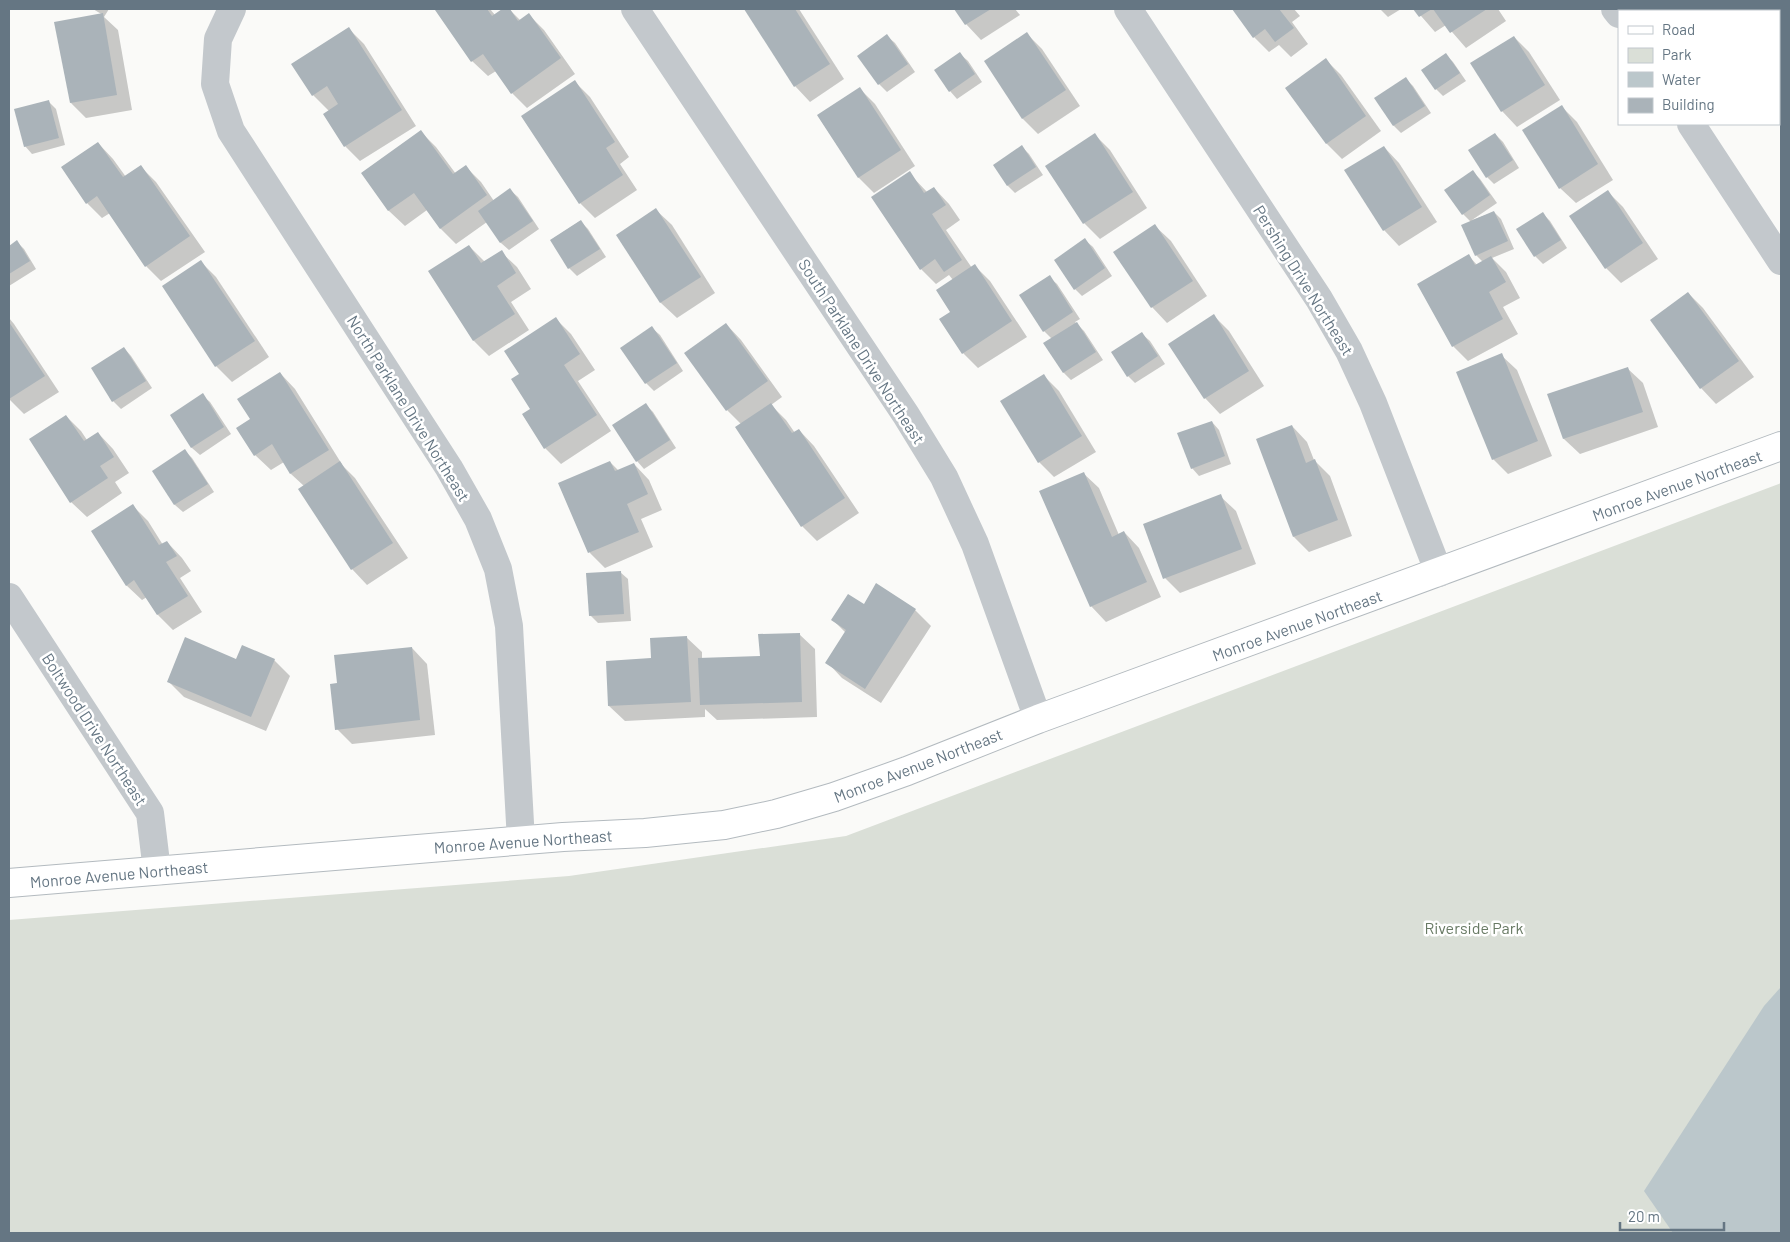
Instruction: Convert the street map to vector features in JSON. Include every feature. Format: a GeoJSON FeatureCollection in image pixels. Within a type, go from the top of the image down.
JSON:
{"type":"FeatureCollection","features":[{"type":"Feature","properties":{"kind":"main road","name":"Monroe Avenue Northeast"},"geometry":{"type":"LineString","coordinates":[[9,883],[521,840],[646,833],[724,824],[776,814],[834,797],[898,774],[1038,719],[1781,446]]}},
{"type":"Feature","properties":{"kind":"street","name":"North Parklane Drive Northeast"},"geometry":{"type":"LineString","coordinates":[[232,9],[218,39],[216,84],[231,131],[449,468],[478,519],[498,570],[509,626],[521,840]]}},
{"type":"Feature","properties":{"kind":"street","name":"South Parklane Drive Northeast"},"geometry":{"type":"LineString","coordinates":[[635,9],[906,415],[944,477],[975,544],[1038,719]]}},
{"type":"Feature","properties":{"kind":"street","name":"Pershing Drive Northeast"},"geometry":{"type":"LineString","coordinates":[[1128,9],[1313,291],[1349,351],[1374,403],[1439,573]]}},
{"type":"Feature","properties":{"kind":"street"},"geometry":{"type":"LineString","coordinates":[[1692,125],[1781,261]]}},
{"type":"Feature","properties":{"kind":"street","name":"Boltwood Drive Northeast"},"geometry":{"type":"LineString","coordinates":[[9,597],[150,813],[157,871]]}},
{"type":"Feature","properties":{"kind":"green space","name":"Riverside Park"},"geometry":{"type":"Polygon","coordinates":[[[1781,483],[1781,1233],[9,1233],[9,920],[569,876],[846,836],[1781,483]]]}},
{"type":"Feature","properties":{"kind":"water"},"geometry":{"type":"Polygon","coordinates":[[[1781,987],[1781,1233],[1673,1233],[1644,1191],[1764,1006],[1781,987]]]}},
{"type":"Feature","properties":{"kind":"building"},"geometry":{"type":"Polygon","coordinates":[[[487,9],[492,16],[502,9],[510,9],[518,21],[529,13],[561,58],[511,94],[483,54],[471,62],[435,10],[487,9]]]}},
{"type":"Feature","properties":{"kind":"building"},"geometry":{"type":"Polygon","coordinates":[[[744,9],[795,9],[830,64],[794,87],[744,9]]]}},
{"type":"Feature","properties":{"kind":"building"},"geometry":{"type":"Polygon","coordinates":[[[954,9],[991,9],[965,25],[954,9]]]}},
{"type":"Feature","properties":{"kind":"building"},"geometry":{"type":"Polygon","coordinates":[[[1232,9],[1279,9],[1294,28],[1275,42],[1265,29],[1253,38],[1232,9]]]}},
{"type":"Feature","properties":{"kind":"building"},"geometry":{"type":"Polygon","coordinates":[[[1413,9],[1432,9],[1419,17],[1413,9]]]}},
{"type":"Feature","properties":{"kind":"building"},"geometry":{"type":"Polygon","coordinates":[[[1433,9],[1487,9],[1450,33],[1433,9]]]}},
{"type":"Feature","properties":{"kind":"building"},"geometry":{"type":"Polygon","coordinates":[[[1781,9],[1781,37],[1780,10],[1732,10],[1781,9]]]}},
{"type":"Feature","properties":{"kind":"building"},"geometry":{"type":"Polygon","coordinates":[[[103,13],[117,95],[70,103],[54,22],[103,13]]]}},
{"type":"Feature","properties":{"kind":"building"},"geometry":{"type":"Polygon","coordinates":[[[349,27],[402,110],[344,147],[323,114],[338,104],[327,86],[312,96],[291,64],[349,27]]]}},
{"type":"Feature","properties":{"kind":"building"},"geometry":{"type":"Polygon","coordinates":[[[1027,32],[1066,90],[1022,119],[984,61],[1027,32]]]}},
{"type":"Feature","properties":{"kind":"building"},"geometry":{"type":"Polygon","coordinates":[[[887,34],[908,64],[878,85],[857,56],[887,34]]]}},
{"type":"Feature","properties":{"kind":"building"},"geometry":{"type":"Polygon","coordinates":[[[1514,36],[1545,85],[1501,112],[1470,63],[1514,36]]]}},
{"type":"Feature","properties":{"kind":"building"},"geometry":{"type":"Polygon","coordinates":[[[960,52],[975,74],[949,92],[934,70],[960,52]]]}},
{"type":"Feature","properties":{"kind":"building"},"geometry":{"type":"Polygon","coordinates":[[[1446,53],[1460,73],[1435,90],[1421,70],[1446,53]]]}},
{"type":"Feature","properties":{"kind":"building"},"geometry":{"type":"Polygon","coordinates":[[[1326,58],[1366,116],[1326,144],[1285,88],[1326,58]]]}},
{"type":"Feature","properties":{"kind":"building"},"geometry":{"type":"Polygon","coordinates":[[[1406,77],[1425,106],[1393,126],[1374,98],[1406,77]]]}},
{"type":"Feature","properties":{"kind":"building"},"geometry":{"type":"Polygon","coordinates":[[[575,80],[615,142],[606,148],[623,175],[579,204],[521,116],[575,80]]]}},
{"type":"Feature","properties":{"kind":"building"},"geometry":{"type":"Polygon","coordinates":[[[860,87],[901,150],[858,178],[817,115],[860,87]]]}},
{"type":"Feature","properties":{"kind":"building"},"geometry":{"type":"Polygon","coordinates":[[[49,100],[59,138],[24,147],[14,109],[49,100]]]}},
{"type":"Feature","properties":{"kind":"building"},"geometry":{"type":"Polygon","coordinates":[[[1562,105],[1598,164],[1559,189],[1522,130],[1562,105]]]}},
{"type":"Feature","properties":{"kind":"building"},"geometry":{"type":"Polygon","coordinates":[[[421,130],[453,174],[466,165],[487,195],[440,229],[414,193],[388,211],[361,173],[421,130]]]}},
{"type":"Feature","properties":{"kind":"building"},"geometry":{"type":"Polygon","coordinates":[[[1095,133],[1133,192],[1083,224],[1045,166],[1095,133]]]}},
{"type":"Feature","properties":{"kind":"building"},"geometry":{"type":"Polygon","coordinates":[[[1495,133],[1513,160],[1486,178],[1468,150],[1495,133]]]}},
{"type":"Feature","properties":{"kind":"building"},"geometry":{"type":"Polygon","coordinates":[[[98,142],[123,177],[141,165],[190,236],[145,267],[97,196],[86,204],[61,167],[98,142]]]}},
{"type":"Feature","properties":{"kind":"building"},"geometry":{"type":"Polygon","coordinates":[[[1022,145],[1036,167],[1007,186],[993,165],[1022,145]]]}},
{"type":"Feature","properties":{"kind":"building"},"geometry":{"type":"Polygon","coordinates":[[[1384,146],[1422,207],[1383,231],[1344,170],[1384,146]]]}},
{"type":"Feature","properties":{"kind":"building"},"geometry":{"type":"Polygon","coordinates":[[[1473,170],[1490,195],[1462,215],[1444,190],[1473,170]]]}},
{"type":"Feature","properties":{"kind":"building"},"geometry":{"type":"Polygon","coordinates":[[[910,171],[924,193],[934,187],[946,205],[932,214],[962,260],[944,272],[935,259],[920,270],[871,197],[910,171]]]}},
{"type":"Feature","properties":{"kind":"building"},"geometry":{"type":"Polygon","coordinates":[[[510,188],[533,221],[500,243],[478,211],[510,188]]]}},
{"type":"Feature","properties":{"kind":"building"},"geometry":{"type":"Polygon","coordinates":[[[1608,190],[1643,243],[1605,269],[1569,216],[1608,190]]]}},
{"type":"Feature","properties":{"kind":"building"},"geometry":{"type":"Polygon","coordinates":[[[656,208],[701,277],[660,303],[616,235],[656,208]]]}},
{"type":"Feature","properties":{"kind":"building"},"geometry":{"type":"Polygon","coordinates":[[[1494,211],[1508,241],[1475,256],[1461,225],[1494,211]]]}},
{"type":"Feature","properties":{"kind":"building"},"geometry":{"type":"Polygon","coordinates":[[[1543,212],[1561,240],[1534,257],[1516,229],[1543,212]]]}},
{"type":"Feature","properties":{"kind":"building"},"geometry":{"type":"Polygon","coordinates":[[[581,220],[600,249],[568,269],[550,240],[581,220]]]}},
{"type":"Feature","properties":{"kind":"building"},"geometry":{"type":"Polygon","coordinates":[[[1155,224],[1193,281],[1151,308],[1113,252],[1155,224]]]}},
{"type":"Feature","properties":{"kind":"building"},"geometry":{"type":"Polygon","coordinates":[[[1085,238],[1105,268],[1074,290],[1054,260],[1085,238]]]}},
{"type":"Feature","properties":{"kind":"building"},"geometry":{"type":"Polygon","coordinates":[[[17,240],[30,261],[9,274],[9,246],[17,240]]]}},
{"type":"Feature","properties":{"kind":"building"},"geometry":{"type":"Polygon","coordinates":[[[469,245],[481,263],[502,250],[516,273],[497,286],[515,314],[473,341],[428,271],[469,245]]]}},
{"type":"Feature","properties":{"kind":"building"},"geometry":{"type":"Polygon","coordinates":[[[1469,254],[1475,265],[1491,256],[1506,282],[1489,292],[1503,319],[1452,347],[1417,284],[1469,254]]]}},
{"type":"Feature","properties":{"kind":"building"},"geometry":{"type":"Polygon","coordinates":[[[201,260],[255,341],[215,367],[162,286],[201,260]]]}},
{"type":"Feature","properties":{"kind":"building"},"geometry":{"type":"Polygon","coordinates":[[[975,264],[1012,321],[962,354],[939,319],[950,312],[936,290],[975,264]]]}},
{"type":"Feature","properties":{"kind":"building"},"geometry":{"type":"Polygon","coordinates":[[[1050,275],[1073,312],[1043,332],[1019,295],[1050,275]]]}},
{"type":"Feature","properties":{"kind":"building"},"geometry":{"type":"Polygon","coordinates":[[[1688,292],[1739,361],[1700,389],[1650,320],[1688,292]]]}},
{"type":"Feature","properties":{"kind":"building"},"geometry":{"type":"Polygon","coordinates":[[[1214,314],[1249,371],[1204,399],[1168,344],[1214,314]]]}},
{"type":"Feature","properties":{"kind":"building"},"geometry":{"type":"Polygon","coordinates":[[[556,317],[580,354],[564,365],[597,415],[544,449],[522,414],[530,409],[511,379],[519,374],[504,351],[556,317]]]}},
{"type":"Feature","properties":{"kind":"building"},"geometry":{"type":"Polygon","coordinates":[[[9,322],[45,376],[9,399],[9,322]]]}},
{"type":"Feature","properties":{"kind":"building"},"geometry":{"type":"Polygon","coordinates":[[[1077,322],[1096,352],[1063,373],[1043,343],[1077,322]]]}},
{"type":"Feature","properties":{"kind":"building"},"geometry":{"type":"Polygon","coordinates":[[[726,323],[768,381],[726,411],[684,353],[726,323]]]}},
{"type":"Feature","properties":{"kind":"building"},"geometry":{"type":"Polygon","coordinates":[[[652,326],[677,363],[645,384],[620,348],[652,326]]]}},
{"type":"Feature","properties":{"kind":"building"},"geometry":{"type":"Polygon","coordinates":[[[1142,332],[1158,356],[1127,377],[1111,352],[1142,332]]]}},
{"type":"Feature","properties":{"kind":"building"},"geometry":{"type":"Polygon","coordinates":[[[124,347],[146,381],[112,402],[91,368],[124,347]]]}},
{"type":"Feature","properties":{"kind":"building"},"geometry":{"type":"Polygon","coordinates":[[[1502,353],[1538,441],[1492,460],[1456,372],[1502,353]]]}},
{"type":"Feature","properties":{"kind":"building"},"geometry":{"type":"Polygon","coordinates":[[[1628,367],[1643,412],[1563,439],[1547,394],[1628,367]]]}},
{"type":"Feature","properties":{"kind":"building"},"geometry":{"type":"Polygon","coordinates":[[[280,372],[329,450],[290,474],[272,444],[254,456],[236,428],[250,419],[237,399],[280,372]]]}},
{"type":"Feature","properties":{"kind":"building"},"geometry":{"type":"Polygon","coordinates":[[[1044,374],[1082,436],[1038,463],[1000,401],[1044,374]]]}},
{"type":"Feature","properties":{"kind":"building"},"geometry":{"type":"Polygon","coordinates":[[[203,393],[224,427],[191,448],[170,415],[203,393]]]}},
{"type":"Feature","properties":{"kind":"building"},"geometry":{"type":"Polygon","coordinates":[[[646,403],[670,440],[636,462],[612,425],[646,403]]]}},
{"type":"Feature","properties":{"kind":"building"},"geometry":{"type":"Polygon","coordinates":[[[771,403],[792,433],[799,429],[845,498],[801,527],[735,427],[771,403]]]}},
{"type":"Feature","properties":{"kind":"building"},"geometry":{"type":"Polygon","coordinates":[[[66,415],[84,441],[98,432],[114,457],[100,466],[108,478],[70,503],[29,439],[66,415]]]}},
{"type":"Feature","properties":{"kind":"building"},"geometry":{"type":"Polygon","coordinates":[[[1212,421],[1225,456],[1191,469],[1177,433],[1212,421]]]}},
{"type":"Feature","properties":{"kind":"building"},"geometry":{"type":"Polygon","coordinates":[[[1292,425],[1306,463],[1315,459],[1338,520],[1293,537],[1256,439],[1292,425]]]}},
{"type":"Feature","properties":{"kind":"building"},"geometry":{"type":"Polygon","coordinates":[[[185,449],[208,484],[174,505],[152,471],[185,449]]]}},
{"type":"Feature","properties":{"kind":"building"},"geometry":{"type":"Polygon","coordinates":[[[340,461],[393,543],[351,570],[298,489],[340,461]]]}},
{"type":"Feature","properties":{"kind":"building"},"geometry":{"type":"Polygon","coordinates":[[[610,461],[615,471],[634,463],[648,494],[627,504],[639,532],[588,553],[558,483],[610,461]]]}},
{"type":"Feature","properties":{"kind":"building"},"geometry":{"type":"Polygon","coordinates":[[[1084,472],[1112,537],[1124,531],[1147,582],[1090,607],[1039,491],[1084,472]]]}},
{"type":"Feature","properties":{"kind":"building"},"geometry":{"type":"Polygon","coordinates":[[[1221,494],[1242,549],[1163,579],[1143,524],[1221,494]]]}},
{"type":"Feature","properties":{"kind":"building"},"geometry":{"type":"Polygon","coordinates":[[[133,504],[159,545],[167,541],[177,556],[166,562],[188,596],[157,615],[134,580],[126,586],[91,531],[133,504]]]}},
{"type":"Feature","properties":{"kind":"building"},"geometry":{"type":"Polygon","coordinates":[[[621,571],[624,614],[589,616],[586,573],[621,571]]]}},
{"type":"Feature","properties":{"kind":"building"},"geometry":{"type":"Polygon","coordinates":[[[876,583],[916,609],[865,689],[825,663],[846,630],[831,620],[848,594],[864,604],[876,583]]]}},
{"type":"Feature","properties":{"kind":"building"},"geometry":{"type":"Polygon","coordinates":[[[800,633],[802,702],[700,705],[698,658],[760,656],[758,634],[800,633]]]}},
{"type":"Feature","properties":{"kind":"building"},"geometry":{"type":"Polygon","coordinates":[[[687,636],[691,702],[608,706],[606,661],[651,658],[650,638],[687,636]]]}},
{"type":"Feature","properties":{"kind":"building"},"geometry":{"type":"Polygon","coordinates":[[[185,637],[236,659],[242,645],[275,659],[251,717],[167,682],[185,637]]]}},
{"type":"Feature","properties":{"kind":"building"},"geometry":{"type":"Polygon","coordinates":[[[412,647],[420,720],[335,730],[330,684],[337,683],[334,655],[412,647]]]}}]}
